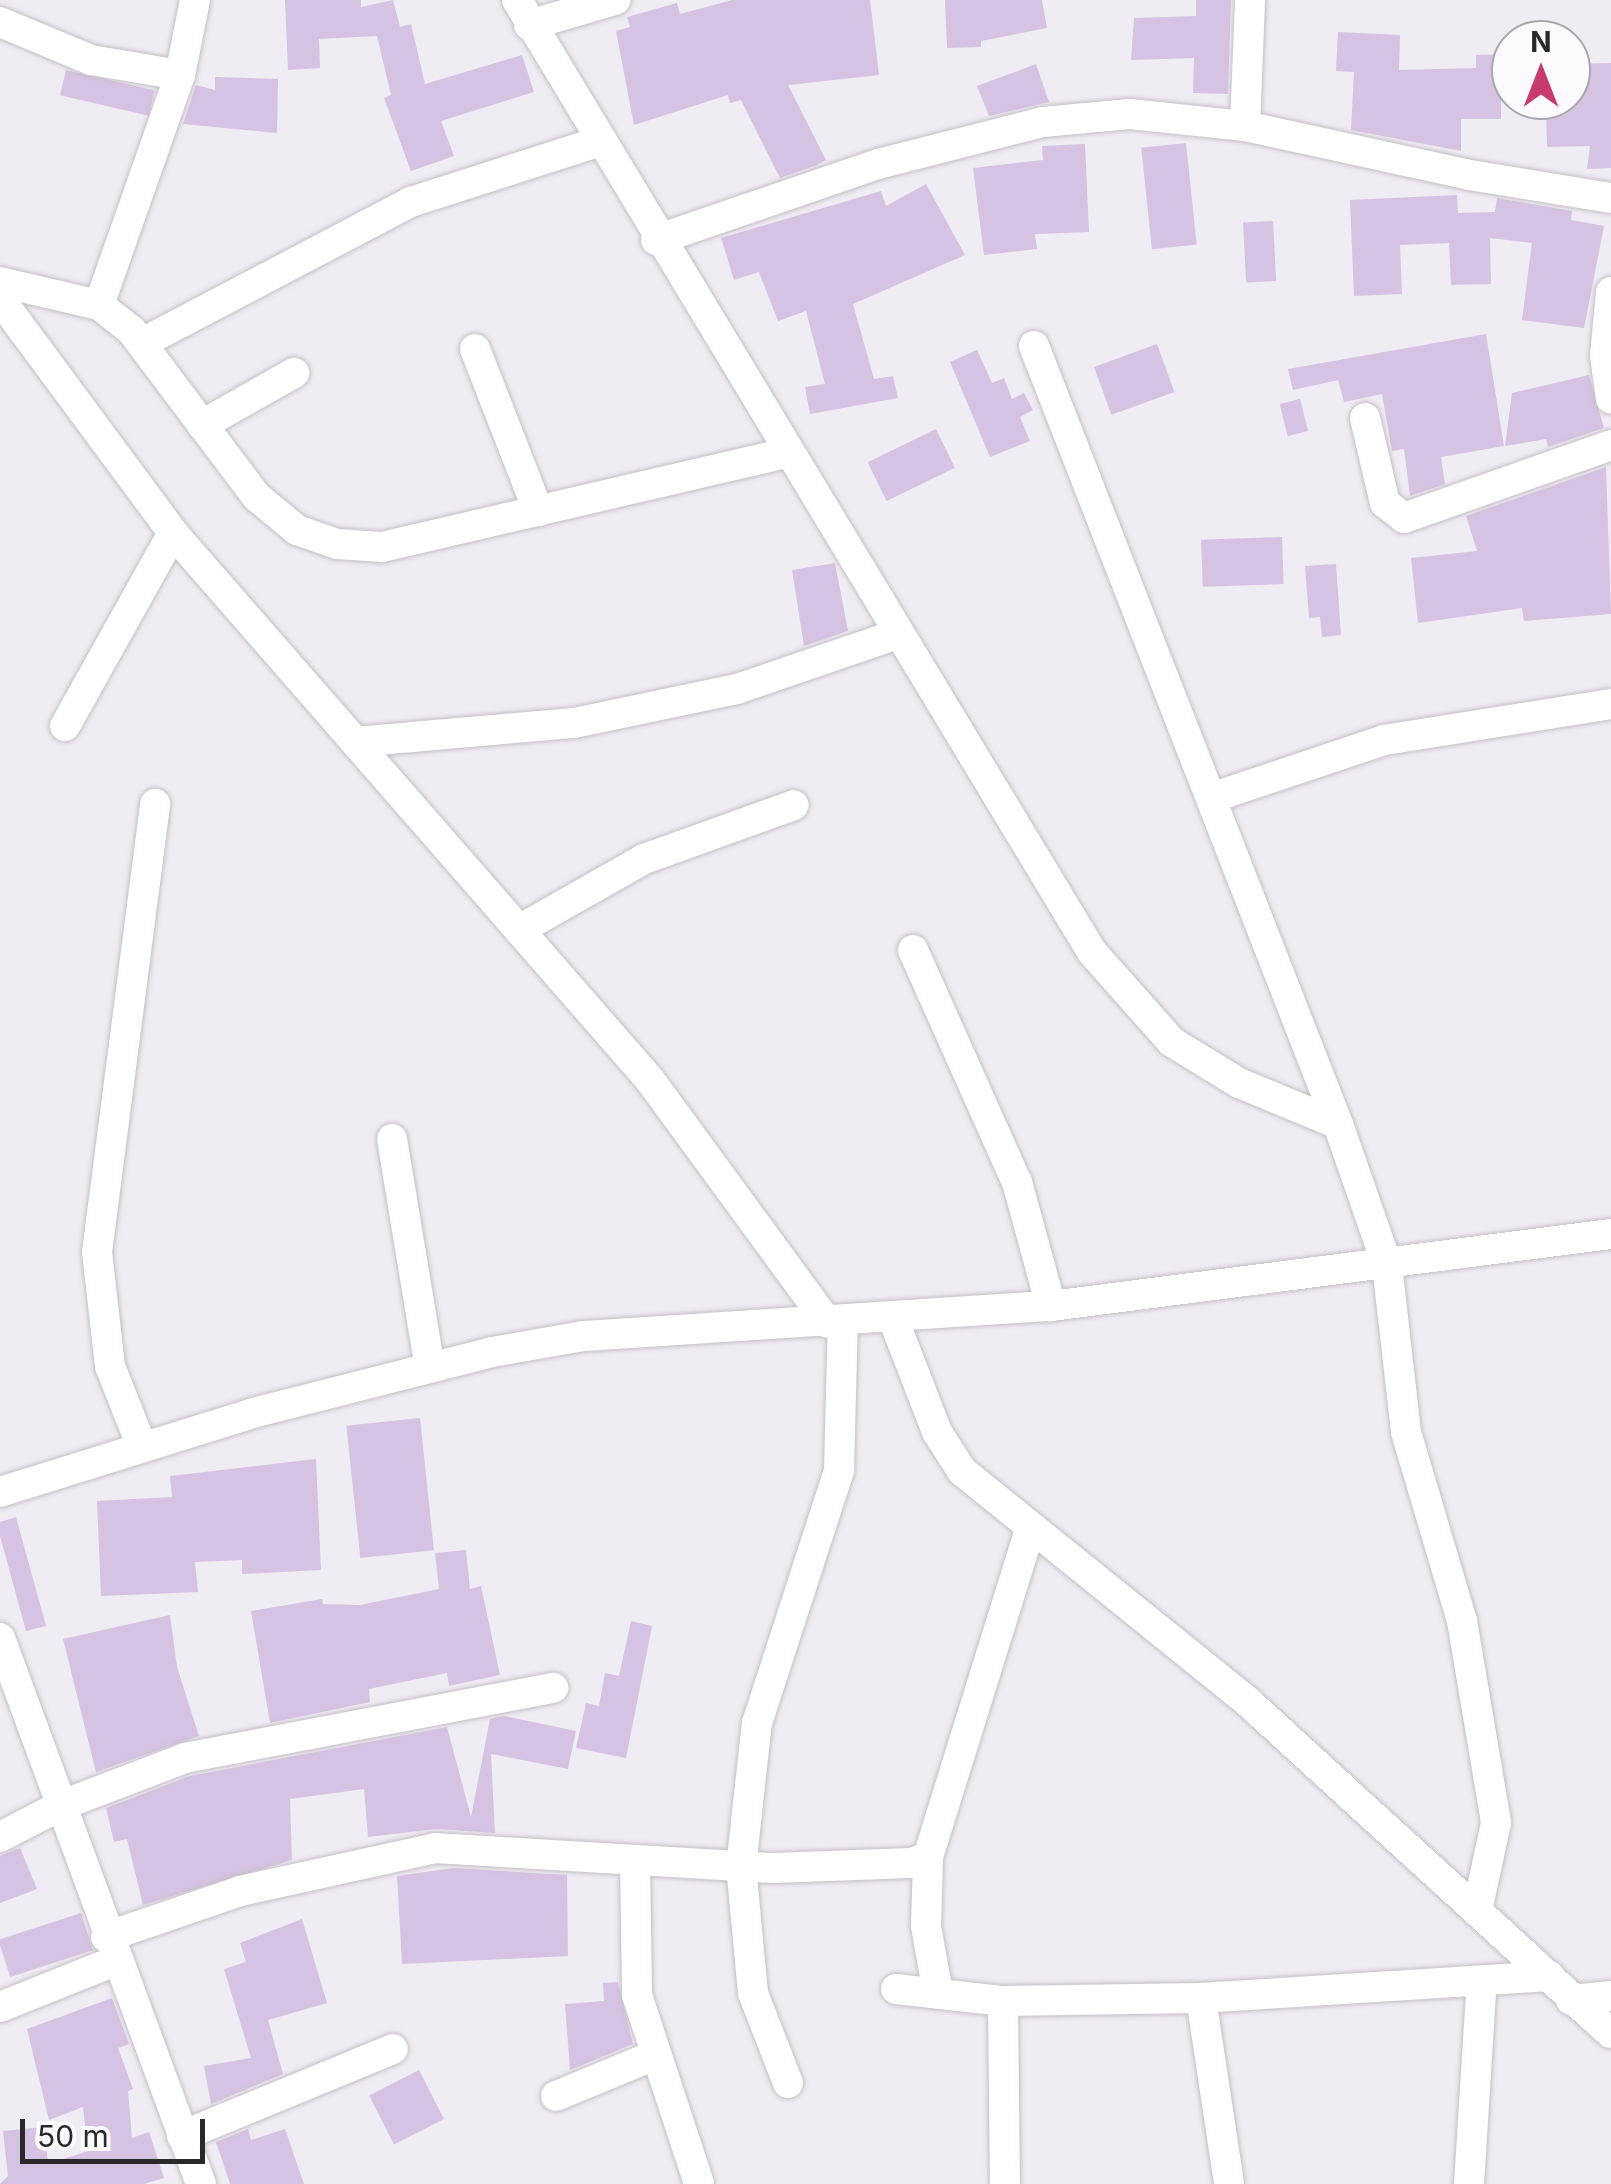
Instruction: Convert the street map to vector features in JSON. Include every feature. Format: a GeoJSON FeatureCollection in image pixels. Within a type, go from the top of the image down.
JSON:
{"type":"FeatureCollection","features":[{"type":"Feature","properties":{"kind":"street"},"geometry":{"type":"LineString","coordinates":[[99,305],[180,75],[195,0]]}},
{"type":"Feature","properties":{"kind":"street"},"geometry":{"type":"LineString","coordinates":[[615,0],[523,12],[656,240],[1092,952],[1134,1006],[1172,1042],[1238,1083],[1338,1124]]}},
{"type":"Feature","properties":{"kind":"street"},"geometry":{"type":"LineString","coordinates":[[1245,126],[1250,0]]}},
{"type":"Feature","properties":{"kind":"street"},"geometry":{"type":"LineString","coordinates":[[0,22],[91,60],[180,75]]}},
{"type":"Feature","properties":{"kind":"street"},"geometry":{"type":"LineString","coordinates":[[656,240],[878,164],[1043,122],[1130,114],[1245,126],[1611,198]]}},
{"type":"Feature","properties":{"kind":"street"},"geometry":{"type":"LineString","coordinates":[[142,343],[411,202],[598,142]]}},
{"type":"Feature","properties":{"kind":"street"},"geometry":{"type":"LineString","coordinates":[[0,282],[99,305],[142,343],[257,497],[297,530],[337,544],[382,548],[787,453]]}},
{"type":"Feature","properties":{"kind":"street"},"geometry":{"type":"LineString","coordinates":[[1611,292],[1606,356],[1611,400]]}},
{"type":"Feature","properties":{"kind":"street"},"geometry":{"type":"LineString","coordinates":[[0,299],[173,533],[693,1134],[835,1322],[839,1470],[758,1723],[741,1867],[754,1994],[788,2083]]}},
{"type":"Feature","properties":{"kind":"street"},"geometry":{"type":"LineString","coordinates":[[1034,346],[1338,1124],[1387,1265],[1406,1432],[1462,1621],[1496,1823],[1477,1910]]}},
{"type":"Feature","properties":{"kind":"street"},"geometry":{"type":"LineString","coordinates":[[475,350],[538,511]]}},
{"type":"Feature","properties":{"kind":"street"},"geometry":{"type":"LineString","coordinates":[[202,425],[294,373]]}},
{"type":"Feature","properties":{"kind":"street"},"geometry":{"type":"LineString","coordinates":[[1365,418],[1385,503],[1404,518],[1611,445]]}},
{"type":"Feature","properties":{"kind":"street"},"geometry":{"type":"LineString","coordinates":[[65,726],[173,533]]}},
{"type":"Feature","properties":{"kind":"street"},"geometry":{"type":"LineString","coordinates":[[354,742],[574,723],[738,689],[898,634]]}},
{"type":"Feature","properties":{"kind":"street"},"geometry":{"type":"LineString","coordinates":[[1211,798],[1402,736],[1611,704]]}},
{"type":"Feature","properties":{"kind":"street"},"geometry":{"type":"LineString","coordinates":[[142,1447],[110,1366],[98,1252],[155,804]]}},
{"type":"Feature","properties":{"kind":"street"},"geometry":{"type":"LineString","coordinates":[[519,930],[644,860],[794,805]]}},
{"type":"Feature","properties":{"kind":"street"},"geometry":{"type":"LineString","coordinates":[[914,950],[1017,1182],[1051,1306]]}},
{"type":"Feature","properties":{"kind":"street"},"geometry":{"type":"LineString","coordinates":[[392,1139],[430,1368]]}},
{"type":"Feature","properties":{"kind":"street"},"geometry":{"type":"LineString","coordinates":[[0,1492],[142,1447],[430,1368],[584,1336],[894,1321],[1051,1306],[1611,1234]]}},
{"type":"Feature","properties":{"kind":"street"},"geometry":{"type":"LineString","coordinates":[[894,1321],[937,1432],[962,1471],[1030,1530],[1248,1702],[1611,2033]]}},
{"type":"Feature","properties":{"kind":"street"},"geometry":{"type":"LineString","coordinates":[[938,1994],[926,1926],[928,1857],[1030,1530]]}},
{"type":"Feature","properties":{"kind":"street"},"geometry":{"type":"LineString","coordinates":[[0,1638],[111,1949],[201,2184]]}},
{"type":"Feature","properties":{"kind":"street"},"geometry":{"type":"LineString","coordinates":[[0,1837],[62,1805],[236,1746],[553,1688]]}},
{"type":"Feature","properties":{"kind":"street"},"geometry":{"type":"LineString","coordinates":[[0,2007],[111,1949],[258,1886],[435,1848],[741,1867],[910,1863],[928,1857]]}},
{"type":"Feature","properties":{"kind":"street"},"geometry":{"type":"LineString","coordinates":[[636,1863],[637,1995],[699,2184]]}},
{"type":"Feature","properties":{"kind":"street"},"geometry":{"type":"LineString","coordinates":[[896,1988],[1003,2001],[1201,1998],[1549,1976]]}},
{"type":"Feature","properties":{"kind":"street"},"geometry":{"type":"LineString","coordinates":[[1469,2184],[1482,1980]]}},
{"type":"Feature","properties":{"kind":"street"},"geometry":{"type":"LineString","coordinates":[[1572,2000],[1611,1996]]}},
{"type":"Feature","properties":{"kind":"street"},"geometry":{"type":"LineString","coordinates":[[1201,1998],[1229,2184]]}},
{"type":"Feature","properties":{"kind":"street"},"geometry":{"type":"LineString","coordinates":[[1003,2001],[1005,2184]]}},
{"type":"Feature","properties":{"kind":"street"},"geometry":{"type":"LineString","coordinates":[[182,2136],[394,2048]]}},
{"type":"Feature","properties":{"kind":"street"},"geometry":{"type":"LineString","coordinates":[[556,2096],[655,2056]]}},
{"type":"Feature","properties":{"kind":"building"},"geometry":{"type":"Polygon","coordinates":[[[285,0],[361,0],[361,7],[393,0],[400,27],[411,24],[425,84],[522,55],[534,92],[441,121],[454,156],[411,171],[384,98],[391,95],[377,36],[319,39],[320,68],[288,70],[285,0]]]}},
{"type":"Feature","properties":{"kind":"building"},"geometry":{"type":"Polygon","coordinates":[[[732,0],[870,0],[879,75],[788,85],[826,160],[817,165],[780,178],[741,100],[730,103],[728,95],[634,125],[616,31],[630,27],[627,17],[677,3],[680,14],[732,0]]]}},
{"type":"Feature","properties":{"kind":"building"},"geometry":{"type":"Polygon","coordinates":[[[945,0],[1042,0],[1047,28],[981,41],[981,47],[947,48],[945,0]]]}},
{"type":"Feature","properties":{"kind":"building"},"geometry":{"type":"Polygon","coordinates":[[[1196,0],[1231,0],[1228,94],[1193,93],[1194,58],[1131,60],[1134,18],[1196,16],[1196,0]]]}},
{"type":"Feature","properties":{"kind":"building"},"geometry":{"type":"Polygon","coordinates":[[[1338,32],[1400,35],[1399,70],[1476,68],[1476,55],[1491,55],[1491,119],[1461,119],[1461,151],[1351,130],[1354,72],[1336,71],[1338,32]]]}},
{"type":"Feature","properties":{"kind":"building"},"geometry":{"type":"Polygon","coordinates":[[[1611,63],[1611,168],[1587,169],[1590,146],[1547,147],[1546,120],[1591,120],[1591,64],[1611,63]]]}},
{"type":"Feature","properties":{"kind":"building"},"geometry":{"type":"Polygon","coordinates":[[[1036,64],[1049,102],[989,116],[977,86],[1036,64]]]}},
{"type":"Feature","properties":{"kind":"building"},"geometry":{"type":"Polygon","coordinates":[[[66,70],[155,90],[149,116],[60,95],[66,70]]]}},
{"type":"Feature","properties":{"kind":"building"},"geometry":{"type":"Polygon","coordinates":[[[215,77],[278,79],[277,133],[183,124],[196,85],[215,90],[215,77]]]}},
{"type":"Feature","properties":{"kind":"building"},"geometry":{"type":"Polygon","coordinates":[[[1186,143],[1197,244],[1152,249],[1141,148],[1186,143]]]}},
{"type":"Feature","properties":{"kind":"building"},"geometry":{"type":"Polygon","coordinates":[[[1085,144],[1089,232],[1035,234],[1037,249],[984,255],[973,168],[1043,160],[1042,146],[1085,144]]]}},
{"type":"Feature","properties":{"kind":"building"},"geometry":{"type":"Polygon","coordinates":[[[926,184],[965,255],[853,304],[874,379],[893,376],[898,398],[810,414],[805,387],[825,384],[806,311],[778,321],[759,272],[734,280],[721,238],[881,191],[886,206],[926,184]]]}},
{"type":"Feature","properties":{"kind":"building"},"geometry":{"type":"Polygon","coordinates":[[[1457,195],[1458,213],[1495,212],[1497,198],[1572,211],[1571,220],[1604,226],[1584,328],[1522,320],[1532,243],[1490,238],[1491,284],[1451,285],[1449,243],[1400,245],[1402,294],[1354,296],[1350,200],[1457,195]]]}},
{"type":"Feature","properties":{"kind":"building"},"geometry":{"type":"Polygon","coordinates":[[[1273,221],[1276,281],[1246,282],[1243,223],[1273,221]]]}},
{"type":"Feature","properties":{"kind":"building"},"geometry":{"type":"Polygon","coordinates":[[[1486,334],[1504,446],[1441,457],[1445,484],[1410,496],[1404,449],[1392,451],[1382,394],[1344,402],[1338,380],[1293,390],[1288,369],[1486,334]]]}},
{"type":"Feature","properties":{"kind":"building"},"geometry":{"type":"Polygon","coordinates":[[[1157,344],[1174,392],[1111,415],[1094,367],[1157,344]]]}},
{"type":"Feature","properties":{"kind":"building"},"geometry":{"type":"Polygon","coordinates":[[[977,350],[992,383],[1004,378],[1012,399],[1024,393],[1033,410],[1020,417],[1030,441],[990,457],[950,362],[977,350]]]}},
{"type":"Feature","properties":{"kind":"building"},"geometry":{"type":"Polygon","coordinates":[[[1589,375],[1604,428],[1548,447],[1546,439],[1505,446],[1512,393],[1589,375]]]}},
{"type":"Feature","properties":{"kind":"building"},"geometry":{"type":"Polygon","coordinates":[[[1300,399],[1308,431],[1288,436],[1280,404],[1300,399]]]}},
{"type":"Feature","properties":{"kind":"building"},"geometry":{"type":"Polygon","coordinates":[[[936,429],[955,468],[887,501],[868,462],[936,429]]]}},
{"type":"Feature","properties":{"kind":"building"},"geometry":{"type":"Polygon","coordinates":[[[1606,467],[1611,614],[1524,621],[1522,608],[1418,623],[1411,558],[1477,551],[1466,516],[1606,467]]]}},
{"type":"Feature","properties":{"kind":"building"},"geometry":{"type":"Polygon","coordinates":[[[1282,537],[1284,584],[1203,587],[1201,540],[1282,537]]]}},
{"type":"Feature","properties":{"kind":"building"},"geometry":{"type":"Polygon","coordinates":[[[835,563],[848,631],[804,646],[792,570],[835,563]]]}},
{"type":"Feature","properties":{"kind":"building"},"geometry":{"type":"Polygon","coordinates":[[[1336,564],[1341,635],[1322,637],[1320,617],[1309,618],[1305,566],[1336,564]]]}},
{"type":"Feature","properties":{"kind":"building"},"geometry":{"type":"Polygon","coordinates":[[[420,1418],[434,1550],[360,1558],[346,1426],[420,1418]]]}},
{"type":"Feature","properties":{"kind":"building"},"geometry":{"type":"Polygon","coordinates":[[[316,1459],[321,1570],[242,1574],[242,1560],[195,1562],[198,1592],[101,1596],[97,1501],[172,1497],[170,1476],[316,1459]]]}},
{"type":"Feature","properties":{"kind":"building"},"geometry":{"type":"Polygon","coordinates":[[[16,1517],[46,1626],[26,1631],[0,1536],[0,1522],[16,1517]]]}},
{"type":"Feature","properties":{"kind":"building"},"geometry":{"type":"Polygon","coordinates":[[[466,1550],[470,1589],[481,1586],[500,1675],[449,1686],[447,1673],[369,1689],[370,1702],[270,1723],[251,1611],[322,1599],[323,1604],[360,1605],[439,1589],[435,1553],[466,1550]]]}},
{"type":"Feature","properties":{"kind":"building"},"geometry":{"type":"Polygon","coordinates":[[[170,1615],[177,1667],[199,1736],[96,1772],[63,1639],[170,1615]]]}},
{"type":"Feature","properties":{"kind":"building"},"geometry":{"type":"Polygon","coordinates":[[[631,1621],[652,1626],[626,1758],[576,1748],[586,1703],[599,1706],[605,1673],[619,1676],[631,1621]]]}},
{"type":"Feature","properties":{"kind":"building"},"geometry":{"type":"Polygon","coordinates":[[[504,1716],[576,1731],[568,1769],[491,1754],[495,1833],[436,1829],[368,1837],[364,1789],[290,1799],[292,1860],[143,1905],[127,1839],[114,1842],[106,1808],[190,1776],[447,1727],[471,1817],[490,1719],[504,1716]]]}},
{"type":"Feature","properties":{"kind":"building"},"geometry":{"type":"Polygon","coordinates":[[[20,1848],[37,1889],[0,1903],[0,1856],[20,1848]]]}},
{"type":"Feature","properties":{"kind":"building"},"geometry":{"type":"Polygon","coordinates":[[[453,1868],[567,1875],[568,1956],[402,1964],[397,1876],[453,1868]]]}},
{"type":"Feature","properties":{"kind":"building"},"geometry":{"type":"Polygon","coordinates":[[[81,1913],[93,1950],[10,1977],[0,1939],[81,1913]]]}},
{"type":"Feature","properties":{"kind":"building"},"geometry":{"type":"Polygon","coordinates":[[[302,1919],[327,2003],[268,2020],[283,2074],[211,2104],[204,2066],[251,2058],[224,1969],[246,1962],[240,1943],[302,1919]]]}},
{"type":"Feature","properties":{"kind":"building"},"geometry":{"type":"Polygon","coordinates":[[[618,1982],[633,2044],[570,2070],[565,2004],[604,2001],[603,1983],[618,1982]]]}},
{"type":"Feature","properties":{"kind":"building"},"geometry":{"type":"Polygon","coordinates":[[[112,1998],[129,2044],[118,2048],[133,2089],[128,2091],[132,2138],[149,2132],[164,2178],[144,2184],[0,2184],[8,2176],[3,2131],[44,2127],[48,2164],[88,2151],[83,2107],[49,2120],[27,2029],[112,1998]]]}},
{"type":"Feature","properties":{"kind":"building"},"geometry":{"type":"Polygon","coordinates":[[[419,2070],[444,2119],[394,2144],[369,2095],[419,2070]]]}},
{"type":"Feature","properties":{"kind":"building"},"geometry":{"type":"Polygon","coordinates":[[[248,2129],[251,2140],[285,2129],[304,2184],[230,2184],[216,2142],[248,2129]]]}}]}
